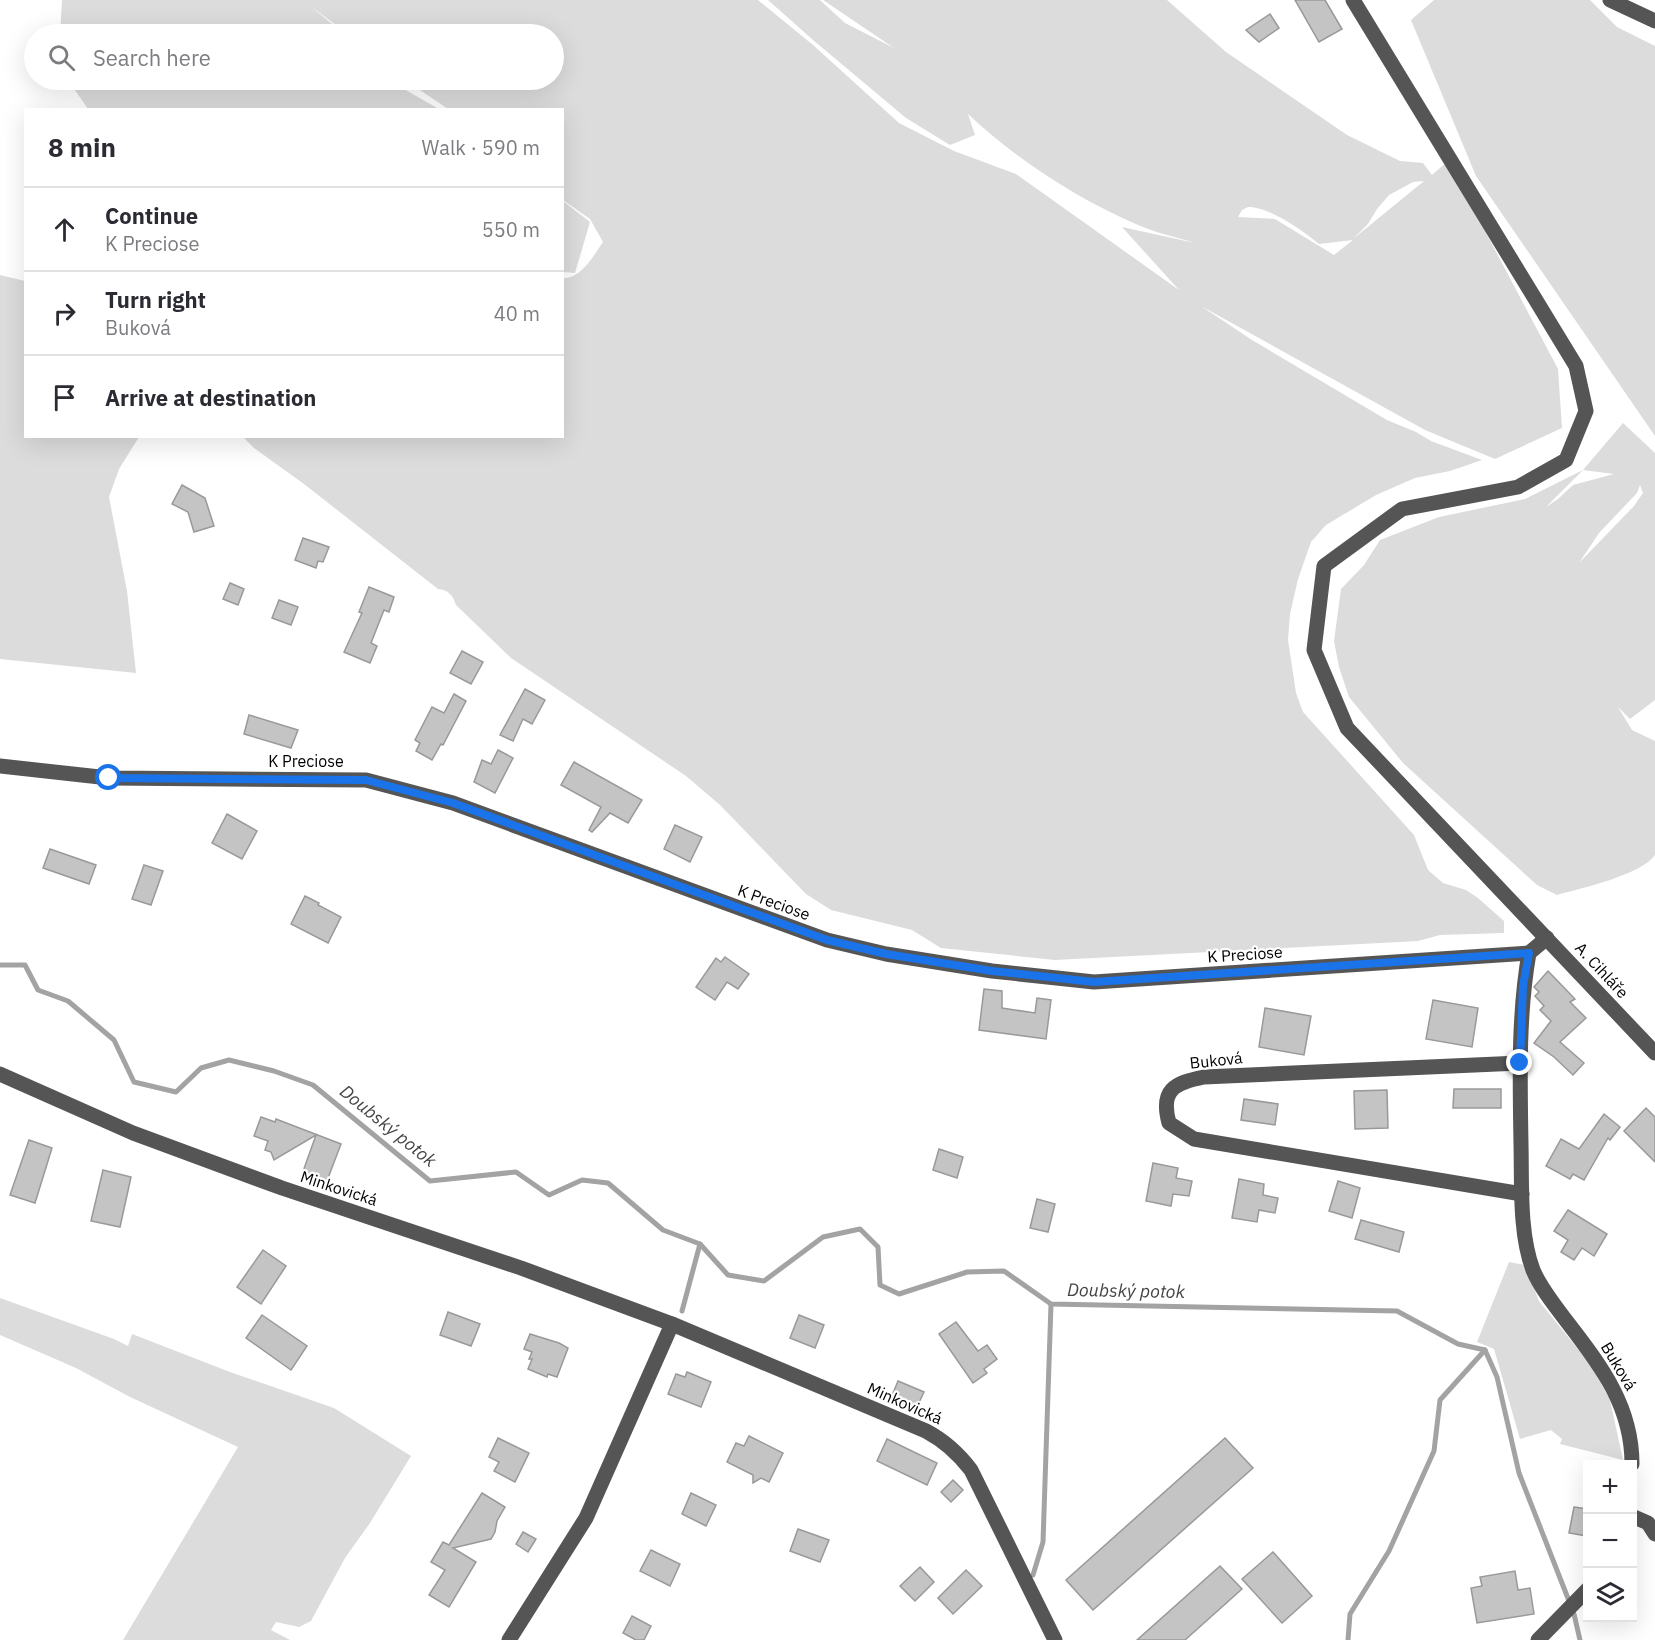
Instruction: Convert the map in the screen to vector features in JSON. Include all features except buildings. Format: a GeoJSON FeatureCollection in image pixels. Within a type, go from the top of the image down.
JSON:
{"type":"FeatureCollection","features":[{"type":"Feature","properties":{"kind":"street","name":"A. Cihláře"},"geometry":{"type":"LineString","coordinates":[[1353,0],[1576,366],[1586,411],[1566,460],[1518,487],[1402,509],[1324,566],[1314,650],[1347,728],[1655,1053]]}},
{"type":"Feature","properties":{"kind":"street"},"geometry":{"type":"LineString","coordinates":[[1610,0],[1655,21]]}},
{"type":"Feature","properties":{"kind":"street","name":"K Preciose"},"geometry":{"type":"LineString","coordinates":[[0,766],[109,778],[366,780],[453,803],[827,940],[886,954],[992,971],[1094,982],[1529,953]]}},
{"type":"Feature","properties":{"kind":"street"},"geometry":{"type":"LineString","coordinates":[[1529,953],[1547,938]]}},
{"type":"Feature","properties":{"kind":"street","name":"Buková"},"geometry":{"type":"LineString","coordinates":[[1529,953],[1523,986],[1520,1063],[1522,1194],[1526,1234],[1533,1269],[1552,1302],[1600,1366],[1612,1386],[1629,1428],[1632,1460]]}},
{"type":"Feature","properties":{"kind":"street","name":"Buková"},"geometry":{"type":"LineString","coordinates":[[1520,1063],[1204,1077],[1183,1082],[1168,1094],[1165,1107],[1168,1123],[1194,1139],[1522,1194]]}},
{"type":"Feature","properties":{"kind":"street","name":"Minkovická"},"geometry":{"type":"LineString","coordinates":[[0,1074],[165,1145],[282,1188],[521,1268],[672,1324],[926,1431],[942,1440],[971,1470],[1055,1640]]}},
{"type":"Feature","properties":{"kind":"street"},"geometry":{"type":"LineString","coordinates":[[509,1640],[586,1518],[672,1324]]}},
{"type":"Feature","properties":{"kind":"street"},"geometry":{"type":"LineString","coordinates":[[1637,1518],[1648,1523],[1655,1534]]}},
{"type":"Feature","properties":{"kind":"street"},"geometry":{"type":"LineString","coordinates":[[1538,1640],[1583,1594]]}},
{"type":"Feature","properties":{"kind":"shaded area"},"geometry":{"type":"Polygon","coordinates":[[[62,0],[758,0],[813,45],[899,123],[954,151],[1016,174],[1179,290],[1122,227],[1195,243],[1138,225],[1092,203],[1027,162],[968,114],[975,135],[950,145],[906,118],[768,0],[820,0],[845,23],[894,48],[823,0],[1167,0],[1226,52],[1347,135],[1400,161],[1423,163],[1432,175],[1448,161],[1558,369],[1562,428],[1495,459],[1425,430],[1201,306],[1252,340],[1387,420],[1431,441],[1482,460],[1450,471],[1415,478],[1376,495],[1326,525],[1311,542],[1298,579],[1290,614],[1288,640],[1296,693],[1303,712],[1414,835],[1428,870],[1443,883],[1466,890],[1478,898],[1504,921],[1504,933],[1440,935],[1418,941],[1055,960],[941,948],[912,930],[831,910],[806,894],[720,805],[686,776],[511,658],[456,605],[450,594],[438,589],[244,438],[564,438],[564,278],[576,275],[603,242],[590,219],[564,201],[564,108],[447,108],[420,90],[564,90],[564,24],[335,24],[309,5],[332,24],[61,24],[62,0]],[[1424,181],[1413,182],[1389,195],[1368,224],[1353,239],[1424,181]],[[1248,207],[1242,210],[1238,217],[1275,219],[1334,255],[1353,240],[1319,244],[1295,226],[1276,215],[1248,207]]]}},
{"type":"Feature","properties":{"kind":"shaded area"},"geometry":{"type":"Polygon","coordinates":[[[1434,0],[1590,0],[1617,27],[1655,46],[1655,436],[1476,176],[1411,20],[1434,0]]]}},
{"type":"Feature","properties":{"kind":"shaded area"},"geometry":{"type":"Polygon","coordinates":[[[75,90],[406,90],[437,108],[87,108],[75,90]]]}},
{"type":"Feature","properties":{"kind":"shaded area"},"geometry":{"type":"Polygon","coordinates":[[[564,202],[590,222],[575,273],[564,272],[564,202]]]}},
{"type":"Feature","properties":{"kind":"shaded area"},"geometry":{"type":"Polygon","coordinates":[[[0,275],[24,281],[24,438],[138,438],[119,469],[109,497],[127,591],[136,673],[0,659],[0,275]]]}},
{"type":"Feature","properties":{"kind":"shaded area"},"geometry":{"type":"Polygon","coordinates":[[[1623,423],[1655,453],[1655,700],[1630,719],[1618,707],[1632,730],[1655,741],[1655,855],[1648,862],[1624,875],[1557,895],[1537,885],[1403,763],[1349,697],[1339,667],[1334,641],[1341,589],[1364,565],[1380,540],[1439,517],[1525,499],[1583,470],[1623,423]],[[1583,470],[1546,507],[1573,485],[1614,474],[1583,470]],[[1640,485],[1637,493],[1599,533],[1579,563],[1634,506],[1643,493],[1640,485]]]}},
{"type":"Feature","properties":{"kind":"shaded area"},"geometry":{"type":"Polygon","coordinates":[[[1509,1262],[1525,1265],[1539,1301],[1590,1364],[1610,1400],[1623,1460],[1560,1444],[1562,1439],[1551,1430],[1520,1439],[1494,1349],[1477,1342],[1509,1262]]]}},
{"type":"Feature","properties":{"kind":"shaded area"},"geometry":{"type":"Polygon","coordinates":[[[0,1298],[128,1346],[132,1334],[230,1372],[334,1408],[411,1456],[370,1523],[345,1558],[311,1621],[299,1627],[276,1622],[271,1630],[290,1640],[123,1640],[238,1447],[130,1397],[76,1368],[0,1335],[0,1298]]]}},
{"type":"Feature","properties":{"kind":"waterway","name":"Doubský potok"},"geometry":{"type":"LineString","coordinates":[[0,965],[25,965],[38,990],[68,1001],[114,1040],[134,1082],[176,1092],[201,1068],[229,1060],[274,1071],[313,1085],[430,1181],[516,1172],[549,1195],[582,1180],[608,1183],[663,1230],[700,1244],[728,1275],[764,1281],[823,1237],[860,1229],[878,1247],[880,1285],[899,1294],[967,1272],[1004,1271],[1051,1304],[1397,1311],[1458,1344],[1485,1350],[1497,1377],[1519,1473],[1569,1601]]}},
{"type":"Feature","properties":{"kind":"waterway"},"geometry":{"type":"LineString","coordinates":[[682,1311],[700,1244]]}},
{"type":"Feature","properties":{"kind":"waterway"},"geometry":{"type":"LineString","coordinates":[[1033,1575],[1043,1542],[1051,1304]]}},
{"type":"Feature","properties":{"kind":"waterway"},"geometry":{"type":"LineString","coordinates":[[1348,1640],[1350,1614],[1389,1551],[1434,1451],[1440,1400],[1485,1350]]}},
{"type":"Feature","properties":{"kind":"waterway","name":"Doubský potok"},"geometry":{"type":"LineString","coordinates":[[1574,1614],[1580,1640]]}},
{"type":"Feature","properties":{"kind":"route"},"geometry":{"type":"LineString","coordinates":[[109,778],[366,780],[453,803],[827,940],[886,954],[992,971],[1094,982],[1529,953],[1523,986],[1520,1063]]}}]}
